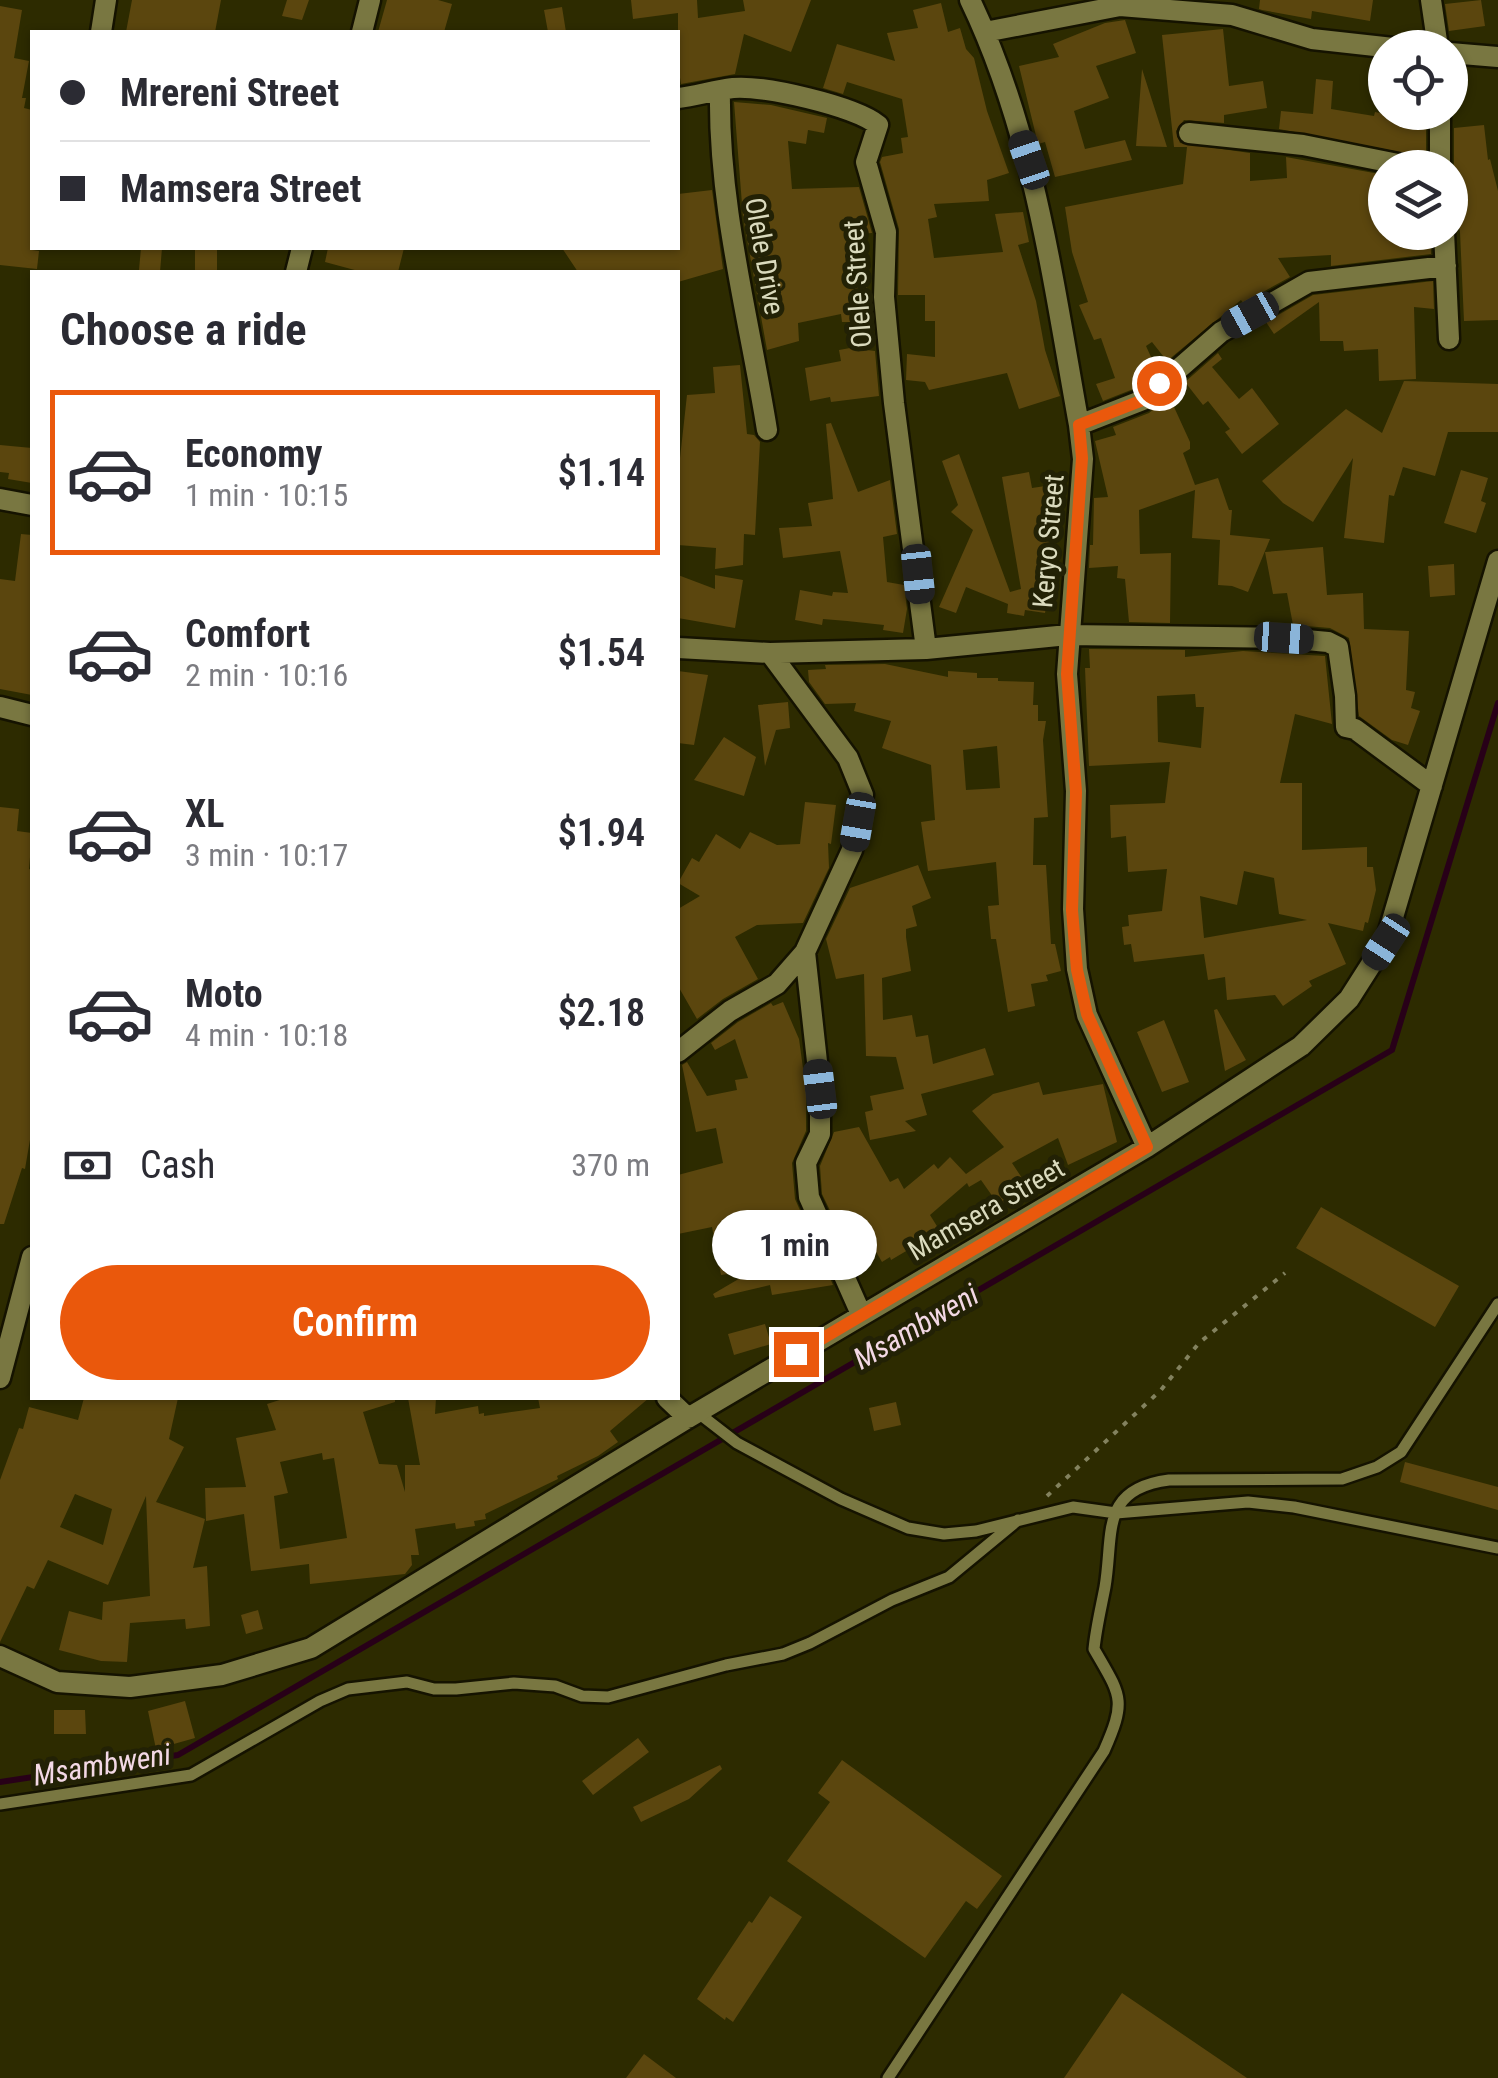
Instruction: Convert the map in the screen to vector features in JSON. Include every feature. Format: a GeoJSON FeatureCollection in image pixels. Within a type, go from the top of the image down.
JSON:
{"type":"FeatureCollection","features":[{"type":"Feature","properties":{"kind":"street"},"geometry":{"type":"LineString","coordinates":[[101,30],[106,0]]}},
{"type":"Feature","properties":{"kind":"street"},"geometry":{"type":"LineString","coordinates":[[362,30],[370,0]]}},
{"type":"Feature","properties":{"kind":"street","name":"Keryo Street"},"geometry":{"type":"LineString","coordinates":[[970,0],[985,32],[1029,160],[1079,425],[1082,458],[1067,674],[1076,792],[1072,910],[1077,970],[1087,1014],[1147,1147]]}},
{"type":"Feature","properties":{"kind":"street"},"geometry":{"type":"LineString","coordinates":[[1431,0],[1435,30]]}},
{"type":"Feature","properties":{"kind":"street"},"geometry":{"type":"LineString","coordinates":[[985,32],[1120,6],[1232,15],[1312,39],[1368,45]]}},
{"type":"Feature","properties":{"kind":"street"},"geometry":{"type":"LineString","coordinates":[[1468,54],[1498,57]]}},
{"type":"Feature","properties":{"kind":"street","name":"Olele Street"},"geometry":{"type":"LineString","coordinates":[[680,98],[736,88],[772,92],[863,112],[878,124],[866,162],[886,232],[884,297],[892,385],[926,649]]}},
{"type":"Feature","properties":{"kind":"street","name":"Olele Drive"},"geometry":{"type":"LineString","coordinates":[[720,90],[724,186],[768,430]]}},
{"type":"Feature","properties":{"kind":"street"},"geometry":{"type":"LineString","coordinates":[[1190,133],[1303,146],[1368,158]]}},
{"type":"Feature","properties":{"kind":"street"},"geometry":{"type":"LineString","coordinates":[[1445,250],[1449,340]]}},
{"type":"Feature","properties":{"kind":"street"},"geometry":{"type":"LineString","coordinates":[[1079,425],[1143,400],[1221,332],[1309,282],[1446,266]]}},
{"type":"Feature","properties":{"kind":"street"},"geometry":{"type":"LineString","coordinates":[[0,499],[30,505]]}},
{"type":"Feature","properties":{"kind":"street","name":"Mamsera Street"},"geometry":{"type":"LineString","coordinates":[[0,1656],[56,1682],[130,1686],[222,1675],[311,1648],[692,1415],[1147,1147],[1301,1046],[1349,999],[1386,942],[1498,561]]}},
{"type":"Feature","properties":{"kind":"street"},"geometry":{"type":"LineString","coordinates":[[680,648],[770,653],[926,649],[1068,635],[1328,642],[1338,647],[1346,696],[1346,727],[1355,728],[1432,786]]}},
{"type":"Feature","properties":{"kind":"street"},"geometry":{"type":"LineString","coordinates":[[680,1050],[730,1011],[777,984],[806,952],[852,850],[862,795],[848,758],[770,653]]}},
{"type":"Feature","properties":{"kind":"street"},"geometry":{"type":"LineString","coordinates":[[0,707],[30,714]]}},
{"type":"Feature","properties":{"kind":"street"},"geometry":{"type":"LineString","coordinates":[[806,952],[820,1089],[820,1134],[806,1164],[809,1197],[861,1314]]}},
{"type":"Feature","properties":{"kind":"street"},"geometry":{"type":"LineString","coordinates":[[0,1378],[13,1344],[30,1266]]}},
{"type":"Feature","properties":{"kind":"street"},"geometry":{"type":"LineString","coordinates":[[670,1400],[692,1415]]}},
{"type":"Feature","properties":{"kind":"lane"},"geometry":{"type":"LineString","coordinates":[[888,2078],[1104,1750],[1119,1716],[1114,1680],[1094,1650],[1107,1545],[1116,1513],[1128,1492],[1144,1483],[1211,1478],[1342,1479],[1377,1467],[1400,1452],[1498,1304]]}},
{"type":"Feature","properties":{"kind":"lane"},"geometry":{"type":"LineString","coordinates":[[692,1415],[841,1500],[908,1528],[944,1534],[976,1531],[1072,1507],[1116,1513],[1248,1502],[1294,1507],[1498,1548]]}},
{"type":"Feature","properties":{"kind":"lane"},"geometry":{"type":"LineString","coordinates":[[0,1804],[191,1775],[348,1689],[406,1682],[434,1689],[456,1689],[514,1682],[555,1686],[582,1696],[608,1697],[782,1654],[949,1577],[1022,1519]]}},
{"type":"Feature","properties":{"kind":"path"},"geometry":{"type":"LineString","coordinates":[[1022,1519],[1162,1390],[1199,1343],[1286,1272]]}},
{"type":"Feature","properties":{"kind":"building"},"geometry":{"type":"Polygon","coordinates":[[[132,0],[221,0],[215,30],[126,30],[132,0]]]}},
{"type":"Feature","properties":{"kind":"building"},"geometry":{"type":"Polygon","coordinates":[[[287,0],[309,0],[302,20],[282,16],[287,0]]]}},
{"type":"Feature","properties":{"kind":"building"},"geometry":{"type":"Polygon","coordinates":[[[387,0],[438,0],[452,4],[445,30],[379,30],[387,0]]]}},
{"type":"Feature","properties":{"kind":"building"},"geometry":{"type":"Polygon","coordinates":[[[631,0],[697,0],[698,18],[745,11],[743,0],[811,0],[791,52],[744,34],[735,74],[681,84],[678,13],[633,19],[631,0]]]}},
{"type":"Feature","properties":{"kind":"building"},"geometry":{"type":"Polygon","coordinates":[[[1260,0],[1373,0],[1370,21],[1312,11],[1311,19],[1262,10],[1260,0]]]}},
{"type":"Feature","properties":{"kind":"building"},"geometry":{"type":"Polygon","coordinates":[[[1481,0],[1485,26],[1449,30],[1445,4],[1481,0]]]}},
{"type":"Feature","properties":{"kind":"building"},"geometry":{"type":"Polygon","coordinates":[[[941,3],[948,32],[960,28],[966,49],[974,58],[1009,173],[987,180],[989,201],[934,204],[937,217],[928,219],[934,258],[1003,252],[995,214],[1023,212],[1029,242],[1018,245],[1060,396],[1019,409],[1007,373],[929,390],[925,382],[906,380],[907,354],[935,357],[935,321],[925,321],[925,295],[898,295],[899,229],[880,162],[882,157],[903,153],[901,138],[908,137],[902,99],[847,82],[843,94],[823,88],[837,44],[895,61],[887,33],[918,28],[913,10],[941,3]]]}},
{"type":"Feature","properties":{"kind":"building"},"geometry":{"type":"Polygon","coordinates":[[[0,6],[22,10],[14,58],[29,61],[22,98],[26,98],[24,108],[30,110],[30,250],[39,251],[37,269],[0,265],[0,6]]]}},
{"type":"Feature","properties":{"kind":"building"},"geometry":{"type":"Polygon","coordinates":[[[562,7],[566,30],[548,30],[544,10],[562,7]]]}},
{"type":"Feature","properties":{"kind":"building"},"geometry":{"type":"Polygon","coordinates":[[[1125,20],[1136,53],[1096,66],[1109,98],[1074,111],[1085,149],[1125,140],[1132,160],[1055,177],[1045,142],[1038,144],[1019,66],[1059,57],[1053,44],[1105,23],[1125,20]]]}},
{"type":"Feature","properties":{"kind":"building"},"geometry":{"type":"Polygon","coordinates":[[[1223,29],[1229,86],[1263,81],[1267,108],[1224,115],[1224,123],[1184,120],[1176,131],[1180,143],[1250,153],[1250,181],[1287,178],[1286,157],[1368,172],[1368,250],[1431,250],[1431,254],[1331,266],[1331,255],[1278,258],[1290,277],[1243,303],[1241,300],[1167,361],[1152,342],[1146,346],[1157,370],[1136,388],[1103,401],[1096,384],[1115,378],[1101,338],[1094,340],[1079,305],[1088,302],[1072,252],[1065,207],[1183,184],[1187,147],[1174,147],[1162,35],[1223,29]]]}},
{"type":"Feature","properties":{"kind":"building"},"geometry":{"type":"Polygon","coordinates":[[[1142,69],[1167,147],[1136,146],[1142,69]]]}},
{"type":"Feature","properties":{"kind":"building"},"geometry":{"type":"Polygon","coordinates":[[[1316,79],[1333,81],[1331,109],[1368,115],[1368,130],[1426,130],[1426,150],[1389,150],[1279,129],[1281,111],[1313,114],[1316,79]]]}},
{"type":"Feature","properties":{"kind":"building"},"geometry":{"type":"Polygon","coordinates":[[[734,102],[771,105],[827,118],[824,133],[808,130],[806,144],[788,141],[792,189],[859,187],[872,233],[860,234],[870,310],[866,311],[868,322],[842,322],[841,314],[798,323],[799,341],[767,350],[743,217],[734,102]]]}},
{"type":"Feature","properties":{"kind":"building"},"geometry":{"type":"Polygon","coordinates":[[[1484,125],[1488,160],[1498,191],[1498,320],[1464,321],[1461,250],[1468,250],[1468,150],[1454,150],[1454,130],[1468,130],[1468,127],[1484,125]]]}},
{"type":"Feature","properties":{"kind":"building"},"geometry":{"type":"Polygon","coordinates":[[[712,190],[723,269],[680,281],[680,270],[577,270],[563,250],[680,250],[680,194],[712,190]]]}},
{"type":"Feature","properties":{"kind":"building"},"geometry":{"type":"Polygon","coordinates":[[[141,250],[162,250],[160,270],[139,270],[141,250]]]}},
{"type":"Feature","properties":{"kind":"building"},"geometry":{"type":"Polygon","coordinates":[[[195,250],[217,250],[217,270],[195,270],[195,250]]]}},
{"type":"Feature","properties":{"kind":"building"},"geometry":{"type":"Polygon","coordinates":[[[328,250],[404,250],[398,270],[355,270],[325,262],[328,250]]]}},
{"type":"Feature","properties":{"kind":"building"},"geometry":{"type":"Polygon","coordinates":[[[1433,281],[1434,309],[1414,307],[1416,379],[1379,381],[1378,349],[1344,351],[1343,341],[1320,341],[1319,302],[1274,334],[1266,322],[1313,295],[1433,281]]]}},
{"type":"Feature","properties":{"kind":"building"},"geometry":{"type":"Polygon","coordinates":[[[839,350],[875,351],[879,396],[810,401],[805,368],[841,361],[839,350]]]}},
{"type":"Feature","properties":{"kind":"building"},"geometry":{"type":"Polygon","coordinates":[[[1218,353],[1222,359],[1212,367],[1239,399],[1252,388],[1279,424],[1242,454],[1225,432],[1230,429],[1208,401],[1203,405],[1185,382],[1218,353]]]}},
{"type":"Feature","properties":{"kind":"building"},"geometry":{"type":"Polygon","coordinates":[[[740,365],[747,434],[760,442],[755,535],[744,534],[743,565],[715,569],[716,548],[680,545],[680,458],[687,395],[715,393],[713,367],[740,365]]]}},
{"type":"Feature","properties":{"kind":"building"},"geometry":{"type":"Polygon","coordinates":[[[1404,381],[1498,384],[1498,432],[1448,432],[1435,476],[1403,467],[1394,496],[1389,495],[1384,543],[1344,538],[1353,458],[1313,522],[1283,503],[1262,481],[1346,409],[1382,433],[1404,381]]]}},
{"type":"Feature","properties":{"kind":"building"},"geometry":{"type":"Polygon","coordinates":[[[1169,396],[1190,442],[1190,449],[1183,453],[1195,485],[1218,478],[1232,510],[1230,535],[1270,539],[1248,592],[1218,585],[1220,540],[1192,538],[1195,490],[1139,510],[1140,554],[1171,553],[1170,623],[1129,622],[1125,579],[1117,578],[1118,566],[1089,568],[1094,498],[1108,497],[1095,441],[1116,435],[1113,427],[1149,413],[1169,396]]]}},
{"type":"Feature","properties":{"kind":"building"},"geometry":{"type":"Polygon","coordinates":[[[831,423],[858,492],[890,480],[897,534],[883,537],[887,582],[904,585],[907,609],[903,633],[883,630],[884,625],[823,619],[822,625],[795,620],[800,590],[832,596],[833,592],[848,593],[840,551],[783,558],[779,528],[812,526],[808,503],[833,499],[826,424],[831,423]]]}},
{"type":"Feature","properties":{"kind":"building"},"geometry":{"type":"Polygon","coordinates":[[[0,445],[30,448],[30,483],[8,479],[9,473],[0,472],[0,445]]]}},
{"type":"Feature","properties":{"kind":"building"},"geometry":{"type":"Polygon","coordinates":[[[959,454],[1010,592],[1021,589],[1002,477],[1029,472],[1032,488],[1052,485],[1053,567],[1045,613],[1007,613],[1008,604],[966,587],[956,613],[939,607],[973,530],[951,512],[958,505],[942,461],[959,454]]]}},
{"type":"Feature","properties":{"kind":"building"},"geometry":{"type":"Polygon","coordinates":[[[1461,470],[1488,478],[1481,501],[1486,503],[1476,533],[1444,523],[1461,470]]]}},
{"type":"Feature","properties":{"kind":"building"},"geometry":{"type":"Polygon","coordinates":[[[21,534],[30,535],[30,695],[0,689],[0,579],[15,581],[21,534]]]}},
{"type":"Feature","properties":{"kind":"building"},"geometry":{"type":"Polygon","coordinates":[[[1323,547],[1327,595],[1363,593],[1364,629],[1409,631],[1406,690],[1415,692],[1411,708],[1420,711],[1408,745],[1392,740],[1359,716],[1349,638],[1330,628],[1293,625],[1287,593],[1273,594],[1265,552],[1323,547]]]}},
{"type":"Feature","properties":{"kind":"building"},"geometry":{"type":"Polygon","coordinates":[[[1454,564],[1455,595],[1430,597],[1428,566],[1454,564]]]}},
{"type":"Feature","properties":{"kind":"building"},"geometry":{"type":"Polygon","coordinates":[[[715,575],[743,580],[735,628],[680,618],[680,576],[715,589],[715,575]]]}},
{"type":"Feature","properties":{"kind":"building"},"geometry":{"type":"Polygon","coordinates":[[[1089,649],[1185,650],[1185,657],[1243,651],[1325,656],[1332,724],[1295,714],[1280,783],[1302,783],[1302,850],[1367,847],[1367,867],[1373,867],[1376,890],[1368,923],[1365,922],[1363,931],[1328,923],[1346,964],[1309,981],[1312,986],[1283,1006],[1275,995],[1227,1000],[1225,977],[1208,980],[1204,954],[1134,962],[1131,944],[1124,945],[1122,927],[1129,926],[1128,915],[1162,911],[1167,869],[1128,872],[1126,836],[1111,838],[1110,805],[1165,803],[1170,762],[1089,766],[1085,668],[1090,668],[1089,649]],[[1195,694],[1157,696],[1158,742],[1201,748],[1204,707],[1196,707],[1195,694]],[[1244,871],[1237,905],[1200,896],[1204,938],[1307,920],[1279,914],[1274,878],[1244,871]]]}},
{"type":"Feature","properties":{"kind":"building"},"geometry":{"type":"Polygon","coordinates":[[[885,664],[948,677],[948,671],[977,673],[977,678],[998,681],[1034,682],[1033,705],[1038,705],[1038,721],[1046,721],[1043,740],[1048,817],[1034,818],[1033,865],[1046,865],[1051,944],[1055,944],[1061,971],[1046,975],[1048,981],[1031,984],[1035,1006],[1008,1012],[996,939],[991,939],[988,906],[999,905],[996,862],[928,871],[921,822],[935,820],[931,765],[882,748],[891,721],[854,711],[856,703],[825,704],[809,682],[808,670],[826,669],[825,665],[885,664]],[[997,746],[963,750],[966,790],[1000,788],[997,746]]]}},
{"type":"Feature","properties":{"kind":"building"},"geometry":{"type":"Polygon","coordinates":[[[680,671],[708,675],[694,745],[680,743],[680,671]]]}},
{"type":"Feature","properties":{"kind":"building"},"geometry":{"type":"Polygon","coordinates":[[[788,702],[790,728],[776,730],[765,766],[758,705],[788,702]]]}},
{"type":"Feature","properties":{"kind":"building"},"geometry":{"type":"Polygon","coordinates":[[[724,737],[756,757],[744,796],[694,780],[724,737]]]}},
{"type":"Feature","properties":{"kind":"building"},"geometry":{"type":"Polygon","coordinates":[[[805,802],[836,805],[831,844],[828,843],[829,868],[803,923],[757,925],[735,937],[758,979],[697,1019],[680,989],[680,908],[700,896],[680,884],[692,858],[699,862],[716,834],[740,849],[750,832],[777,845],[800,844],[805,802]]]}},
{"type":"Feature","properties":{"kind":"building"},"geometry":{"type":"Polygon","coordinates":[[[0,807],[19,809],[17,831],[30,833],[30,1140],[25,1169],[22,1168],[4,1224],[0,1224],[0,807]]]}},
{"type":"Feature","properties":{"kind":"building"},"geometry":{"type":"Polygon","coordinates":[[[918,865],[931,898],[912,906],[917,926],[906,929],[911,971],[882,978],[883,1020],[912,1015],[916,1037],[928,1035],[933,1064],[985,1048],[994,1075],[921,1094],[927,1115],[905,1121],[916,1131],[870,1140],[865,1112],[873,1110],[870,1096],[904,1089],[896,1057],[866,1056],[864,974],[836,979],[826,939],[850,888],[918,865]]]}},
{"type":"Feature","properties":{"kind":"building"},"geometry":{"type":"Polygon","coordinates":[[[783,1002],[799,1039],[806,1090],[806,1131],[792,1163],[795,1199],[833,1285],[772,1295],[770,1285],[715,1298],[713,1294],[754,1270],[721,1275],[712,1227],[680,1234],[680,1174],[723,1163],[716,1128],[696,1132],[682,1065],[687,1062],[707,1096],[737,1090],[735,1080],[748,1078],[735,1039],[715,1050],[711,1043],[738,1022],[771,1003],[773,1006],[783,1002]]]}},
{"type":"Feature","properties":{"kind":"building"},"geometry":{"type":"Polygon","coordinates":[[[1217,1009],[1246,1060],[1225,1071],[1214,1010],[1217,1009]]]}},
{"type":"Feature","properties":{"kind":"building"},"geometry":{"type":"Polygon","coordinates":[[[1164,1020],[1189,1082],[1162,1092],[1137,1032],[1164,1020]]]}},
{"type":"Feature","properties":{"kind":"building"},"geometry":{"type":"Polygon","coordinates":[[[1039,1082],[1043,1095],[1103,1084],[1117,1142],[1068,1165],[1058,1138],[1012,1163],[1028,1187],[1000,1207],[981,1180],[969,1187],[967,1183],[930,1215],[940,1231],[891,1260],[890,1257],[882,1262],[858,1221],[838,1227],[822,1194],[820,1166],[834,1132],[859,1127],[890,1182],[898,1178],[904,1189],[934,1164],[938,1169],[950,1157],[966,1174],[1004,1147],[972,1111],[993,1094],[1039,1082]]]}},
{"type":"Feature","properties":{"kind":"building"},"geometry":{"type":"Polygon","coordinates":[[[1321,1207],[1459,1286],[1435,1327],[1296,1248],[1321,1207]]]}},
{"type":"Feature","properties":{"kind":"building"},"geometry":{"type":"Polygon","coordinates":[[[765,1324],[771,1344],[734,1355],[728,1334],[765,1324]]]}},
{"type":"Feature","properties":{"kind":"building"},"geometry":{"type":"Polygon","coordinates":[[[83,1400],[178,1400],[169,1439],[184,1447],[156,1502],[205,1519],[193,1568],[207,1566],[210,1626],[186,1629],[185,1619],[130,1623],[127,1662],[101,1661],[59,1650],[69,1611],[102,1620],[103,1602],[150,1596],[146,1496],[108,1585],[48,1560],[34,1589],[27,1586],[0,1642],[0,1480],[29,1407],[78,1420],[83,1400]],[[75,1494],[60,1527],[103,1545],[112,1509],[75,1494]]]}},
{"type":"Feature","properties":{"kind":"building"},"geometry":{"type":"Polygon","coordinates":[[[280,1400],[395,1400],[363,1412],[379,1464],[397,1465],[405,1492],[405,1465],[420,1465],[408,1400],[436,1400],[435,1414],[478,1406],[479,1414],[484,1416],[540,1408],[538,1400],[647,1400],[610,1431],[618,1442],[557,1476],[558,1479],[485,1514],[486,1519],[474,1521],[475,1526],[456,1529],[455,1523],[415,1529],[419,1555],[411,1555],[412,1565],[405,1574],[310,1584],[309,1564],[251,1571],[244,1514],[206,1521],[205,1488],[246,1487],[236,1438],[276,1430],[267,1404],[280,1400]],[[322,1453],[280,1462],[288,1493],[274,1496],[280,1549],[347,1538],[334,1458],[323,1460],[322,1453]]]}},
{"type":"Feature","properties":{"kind":"building"},"geometry":{"type":"Polygon","coordinates":[[[896,1402],[901,1425],[874,1431],[869,1408],[896,1402]]]}},
{"type":"Feature","properties":{"kind":"building"},"geometry":{"type":"Polygon","coordinates":[[[1405,1462],[1498,1487],[1498,1510],[1400,1482],[1405,1462]]]}},
{"type":"Feature","properties":{"kind":"building"},"geometry":{"type":"Polygon","coordinates":[[[258,1610],[263,1629],[246,1634],[241,1615],[258,1610]]]}},
{"type":"Feature","properties":{"kind":"building"},"geometry":{"type":"Polygon","coordinates":[[[185,1701],[195,1738],[156,1749],[148,1711],[185,1701]]]}},
{"type":"Feature","properties":{"kind":"building"},"geometry":{"type":"Polygon","coordinates":[[[54,1710],[85,1710],[86,1734],[54,1734],[54,1710]]]}},
{"type":"Feature","properties":{"kind":"building"},"geometry":{"type":"Polygon","coordinates":[[[638,1738],[649,1752],[593,1795],[582,1781],[638,1738]]]}},
{"type":"Feature","properties":{"kind":"building"},"geometry":{"type":"Polygon","coordinates":[[[842,1760],[1002,1876],[977,1909],[966,1901],[925,1958],[787,1861],[830,1802],[818,1793],[842,1760]]]}},
{"type":"Feature","properties":{"kind":"building"},"geometry":{"type":"Polygon","coordinates":[[[720,1765],[722,1769],[689,1799],[641,1822],[633,1807],[720,1765]]]}},
{"type":"Feature","properties":{"kind":"building"},"geometry":{"type":"Polygon","coordinates":[[[770,1896],[802,1917],[733,2022],[726,2017],[725,2020],[697,1999],[770,1896]]]}},
{"type":"Feature","properties":{"kind":"building"},"geometry":{"type":"Polygon","coordinates":[[[1122,1993],[1247,2078],[1064,2078],[1122,1993]]]}},
{"type":"Feature","properties":{"kind":"building"},"geometry":{"type":"Polygon","coordinates":[[[644,2054],[676,2078],[626,2078],[644,2054]]]}},
{"type":"Feature","properties":{"kind":"waterway","name":"Msambweni"},"geometry":{"type":"LineString","coordinates":[[0,1782],[178,1755],[1392,1050],[1498,703]]}},
{"type":"Feature","properties":{"kind":"route"},"geometry":{"type":"LineString","coordinates":[[796,1354],[1147,1147],[1087,1014],[1077,970],[1072,910],[1076,792],[1067,674],[1082,458],[1079,425],[1143,400],[1159,383]]}}]}
